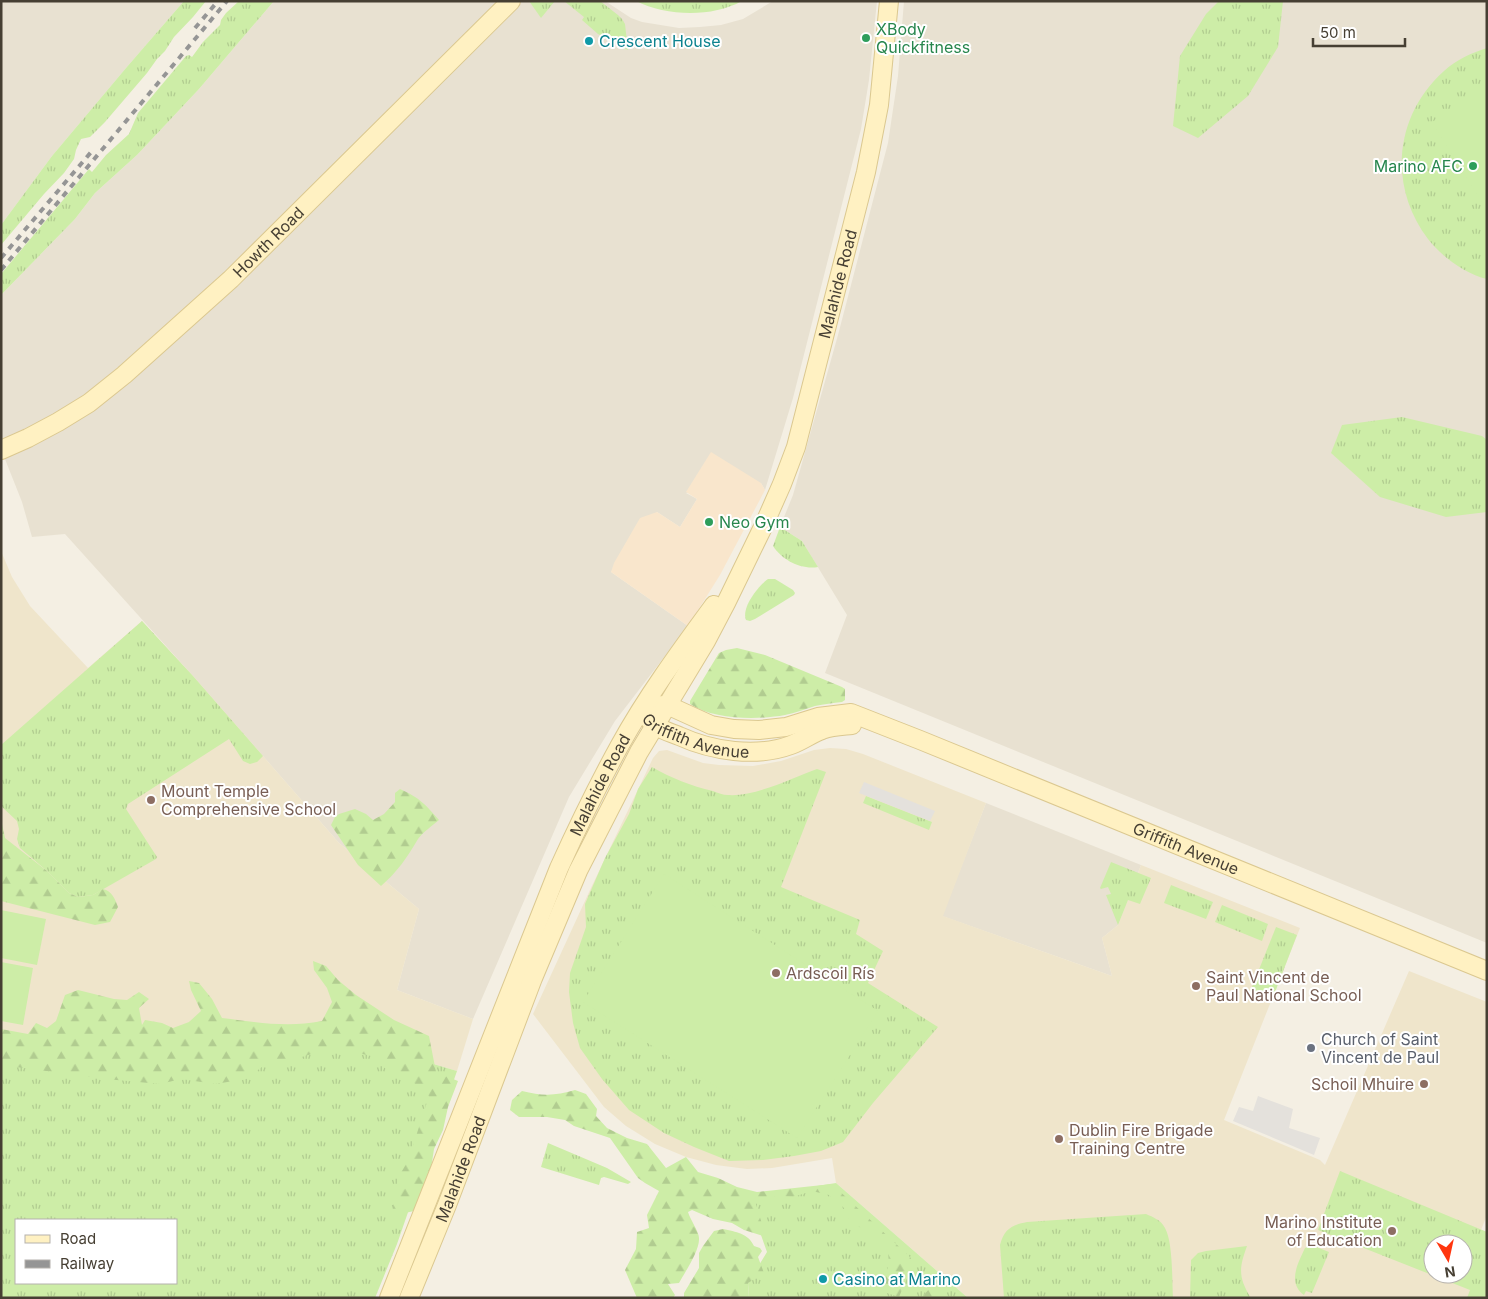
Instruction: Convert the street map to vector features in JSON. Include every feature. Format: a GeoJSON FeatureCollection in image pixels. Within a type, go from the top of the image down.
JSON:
{"type":"FeatureCollection","features":[{"type":"Feature","properties":{"kind":"main road","name":"Howth Road"},"geometry":{"type":"LineString","coordinates":[[1,450],[58,422],[89,403],[124,375],[231,279],[511,1]]}},
{"type":"Feature","properties":{"kind":"main road","name":"Malahide Road"},"geometry":{"type":"LineString","coordinates":[[389,1298],[414,1234],[500,1038],[594,838],[655,725],[706,641],[748,558],[782,484],[796,447],[807,408],[866,172],[879,105],[889,1]]}},
{"type":"Feature","properties":{"kind":"main road","name":"Malahide Road"},"geometry":{"type":"LineString","coordinates":[[409,1298],[446,1205],[500,1038],[559,868],[621,744],[644,706],[748,558]]}},
{"type":"Feature","properties":{"kind":"main road","name":"Griffith Avenue"},"geometry":{"type":"LineString","coordinates":[[884,726],[866,724],[834,726],[788,746],[734,752],[694,742],[655,725],[648,718],[644,706],[667,705],[711,725],[734,729],[759,730],[786,727],[818,717],[851,713],[884,726],[1487,971]]}},
{"type":"Feature","properties":{"kind":"main road"},"geometry":{"type":"LineString","coordinates":[[734,729],[734,752]]}},
{"type":"Feature","properties":{"kind":"main road"},"geometry":{"type":"LineString","coordinates":[[577,830],[594,838]]}},
{"type":"Feature","properties":{"kind":"main road","name":"Malahide Road"},"geometry":{"type":"LineString","coordinates":[[414,1234],[431,1241]]}},
{"type":"Feature","properties":{"kind":"shaded area"},"geometry":{"type":"Polygon","coordinates":[[[1,1],[184,1],[52,156],[1,225],[1,1]]]}},
{"type":"Feature","properties":{"kind":"shaded area"},"geometry":{"type":"Polygon","coordinates":[[[274,1],[605,1],[631,18],[642,22],[679,28],[721,25],[743,19],[773,1],[877,1],[869,80],[861,129],[793,398],[765,490],[761,483],[686,493],[697,499],[680,527],[657,512],[611,572],[688,626],[615,721],[569,797],[473,1019],[397,990],[419,909],[339,843],[193,676],[65,534],[32,537],[22,502],[1,449],[1,295],[75,219],[95,193],[137,155],[199,89],[274,1]]]}},
{"type":"Feature","properties":{"kind":"shaded area"},"geometry":{"type":"Polygon","coordinates":[[[904,1],[1487,1],[1487,943],[825,673],[847,615],[802,541],[780,527],[793,495],[838,335],[888,143],[898,76],[904,1]]]}},
{"type":"Feature","properties":{"kind":"shaded area"},"geometry":{"type":"Polygon","coordinates":[[[711,452],[761,483],[765,490],[720,575],[688,626],[611,572],[614,563],[640,518],[657,512],[680,527],[697,499],[686,492],[711,452]]]}},
{"type":"Feature","properties":{"kind":"shaded area","name":"Mount Temple Comprehensive School"},"geometry":{"type":"Polygon","coordinates":[[[1,551],[12,577],[30,606],[88,668],[142,621],[193,676],[339,843],[419,909],[397,990],[473,1019],[457,1071],[430,1063],[1,1042],[1,551]]]}},
{"type":"Feature","properties":{"kind":"shaded area"},"geometry":{"type":"Polygon","coordinates":[[[846,749],[986,803],[943,916],[1112,976],[1102,938],[1118,925],[1141,865],[1300,928],[1224,1120],[1320,1160],[1325,1165],[1409,971],[1487,1002],[1487,1215],[1481,1230],[1487,1232],[1487,1298],[968,1298],[836,1183],[832,1158],[772,1168],[747,1169],[716,1165],[686,1157],[655,1144],[626,1126],[604,1107],[533,1014],[653,758],[659,751],[667,750],[703,763],[719,765],[753,766],[781,761],[814,750],[846,749]]]}},
{"type":"Feature","properties":{"kind":"shaded area"},"geometry":{"type":"Polygon","coordinates":[[[864,782],[935,811],[930,821],[859,793],[864,782]]]}},
{"type":"Feature","properties":{"kind":"shaded area"},"geometry":{"type":"Polygon","coordinates":[[[986,803],[1141,865],[1118,925],[1102,938],[1112,976],[942,916],[986,803]]]}},
{"type":"Feature","properties":{"kind":"shaded area"},"geometry":{"type":"Polygon","coordinates":[[[1258,1096],[1293,1109],[1289,1128],[1320,1138],[1314,1155],[1233,1121],[1239,1107],[1253,1111],[1258,1096]]]}},
{"type":"Feature","properties":{"kind":"green space"},"geometry":{"type":"Polygon","coordinates":[[[184,1],[206,1],[105,122],[90,137],[81,139],[74,159],[64,173],[1,245],[1,225],[52,156],[184,1]]]}},
{"type":"Feature","properties":{"kind":"green space"},"geometry":{"type":"Polygon","coordinates":[[[239,1],[274,1],[199,89],[137,155],[95,193],[75,219],[1,295],[1,274],[89,169],[92,172],[106,155],[129,134],[138,113],[186,56],[192,57],[203,42],[220,25],[226,13],[239,1]]]}},
{"type":"Feature","properties":{"kind":"green space"},"geometry":{"type":"Polygon","coordinates":[[[529,1],[555,1],[541,18],[529,1]]]}},
{"type":"Feature","properties":{"kind":"green space"},"geometry":{"type":"Polygon","coordinates":[[[564,1],[600,1],[618,15],[625,24],[628,50],[598,34],[582,20],[584,17],[564,1]]]}},
{"type":"Feature","properties":{"kind":"green space"},"geometry":{"type":"Polygon","coordinates":[[[636,1],[742,1],[717,10],[689,13],[661,10],[636,1]]]}},
{"type":"Feature","properties":{"kind":"green space"},"geometry":{"type":"Polygon","coordinates":[[[1219,1],[1283,1],[1278,47],[1248,96],[1198,138],[1173,126],[1180,56],[1206,14],[1219,1]]]}},
{"type":"Feature","properties":{"kind":"green space"},"geometry":{"type":"Polygon","coordinates":[[[1487,48],[1487,279],[1470,273],[1454,264],[1428,239],[1415,218],[1407,197],[1402,174],[1402,152],[1406,130],[1415,109],[1427,89],[1454,63],[1487,48]]]}},
{"type":"Feature","properties":{"kind":"green space","name":"Marino AFC"},"geometry":{"type":"Polygon","coordinates":[[[1487,89],[1487,210],[1432,122],[1487,89]]]}},
{"type":"Feature","properties":{"kind":"green space"},"geometry":{"type":"Polygon","coordinates":[[[1402,417],[1482,436],[1487,440],[1487,512],[1446,517],[1380,497],[1331,453],[1342,425],[1402,417]]]}},
{"type":"Feature","properties":{"kind":"green space"},"geometry":{"type":"Polygon","coordinates":[[[780,527],[802,541],[818,567],[805,567],[792,563],[781,556],[773,546],[780,527]]]}},
{"type":"Feature","properties":{"kind":"green space"},"geometry":{"type":"Polygon","coordinates":[[[768,579],[775,579],[793,590],[794,595],[755,619],[746,620],[745,615],[748,604],[755,592],[768,579]]]}},
{"type":"Feature","properties":{"kind":"green space"},"geometry":{"type":"Polygon","coordinates":[[[142,621],[263,756],[257,762],[250,764],[243,761],[229,739],[128,804],[126,809],[157,857],[156,859],[93,895],[78,897],[69,893],[20,848],[17,839],[19,829],[17,821],[1,806],[1,745],[142,621]]]}},
{"type":"Feature","properties":{"kind":"green space"},"geometry":{"type":"Polygon","coordinates":[[[737,648],[765,655],[842,687],[845,689],[845,700],[785,715],[762,718],[723,716],[690,704],[719,653],[737,648]]]}},
{"type":"Feature","properties":{"kind":"green space","name":"Ardscoil Rís"},"geometry":{"type":"Polygon","coordinates":[[[652,767],[689,784],[728,795],[739,795],[761,790],[817,769],[826,772],[781,887],[860,920],[856,934],[883,951],[868,983],[938,1027],[873,1103],[843,1142],[821,1151],[794,1156],[763,1160],[729,1161],[664,1133],[629,1110],[602,1079],[580,1048],[573,1023],[569,992],[570,973],[586,927],[585,904],[605,858],[629,814],[638,789],[652,767]]]}},
{"type":"Feature","properties":{"kind":"green space"},"geometry":{"type":"Polygon","coordinates":[[[400,789],[422,802],[439,820],[420,836],[401,864],[381,886],[358,865],[331,825],[339,814],[355,809],[373,820],[384,814],[395,802],[395,793],[400,789]]]}},
{"type":"Feature","properties":{"kind":"green space"},"geometry":{"type":"Polygon","coordinates":[[[866,796],[932,822],[929,830],[863,803],[866,796]]]}},
{"type":"Feature","properties":{"kind":"green space"},"geometry":{"type":"Polygon","coordinates":[[[1,819],[5,838],[47,871],[69,893],[78,897],[93,895],[103,889],[111,893],[118,907],[110,922],[95,925],[1,901],[1,819]]]}},
{"type":"Feature","properties":{"kind":"green space"},"geometry":{"type":"Polygon","coordinates":[[[1111,862],[1151,878],[1140,904],[1128,900],[1118,925],[1106,895],[1111,894],[1108,887],[1100,888],[1111,862]]]}},
{"type":"Feature","properties":{"kind":"green space"},"geometry":{"type":"Polygon","coordinates":[[[664,874],[878,1011],[797,1138],[583,1002],[664,874]]]}},
{"type":"Feature","properties":{"kind":"green space"},"geometry":{"type":"Polygon","coordinates":[[[1171,885],[1213,902],[1206,919],[1164,903],[1171,885]]]}},
{"type":"Feature","properties":{"kind":"green space"},"geometry":{"type":"Polygon","coordinates":[[[1222,905],[1268,924],[1262,941],[1215,922],[1222,905]]]}},
{"type":"Feature","properties":{"kind":"green space"},"geometry":{"type":"Polygon","coordinates":[[[1,910],[46,919],[37,965],[1,958],[1,910]]]}},
{"type":"Feature","properties":{"kind":"green space"},"geometry":{"type":"Polygon","coordinates":[[[1276,927],[1297,935],[1272,1000],[1250,992],[1276,927]]]}},
{"type":"Feature","properties":{"kind":"green space"},"geometry":{"type":"Polygon","coordinates":[[[313,961],[326,966],[338,980],[356,995],[394,1020],[429,1036],[436,1072],[458,1081],[448,1107],[443,1130],[434,1149],[431,1169],[414,1211],[392,1216],[399,1176],[408,1161],[429,1096],[414,1083],[394,1076],[371,1056],[334,1047],[292,1060],[271,1060],[246,1079],[215,1084],[181,1079],[160,1084],[1,1065],[1,1029],[28,1034],[36,1023],[47,1028],[56,1021],[65,995],[78,990],[114,999],[127,1000],[139,992],[149,999],[139,1008],[142,1025],[145,1020],[162,1023],[173,1028],[189,1022],[201,1011],[189,981],[199,983],[212,999],[222,1018],[284,1024],[322,1021],[332,1002],[327,988],[314,970],[313,961]]]}},
{"type":"Feature","properties":{"kind":"green space"},"geometry":{"type":"Polygon","coordinates":[[[1,962],[33,968],[23,1025],[1,1021],[1,962]]]}},
{"type":"Feature","properties":{"kind":"green space"},"geometry":{"type":"Polygon","coordinates":[[[1,1042],[334,1045],[430,1063],[457,1071],[397,1244],[375,1298],[1,1298],[1,1042]]]}},
{"type":"Feature","properties":{"kind":"green space"},"geometry":{"type":"Polygon","coordinates":[[[575,1090],[586,1094],[597,1109],[596,1116],[607,1128],[627,1138],[647,1144],[666,1168],[686,1157],[698,1172],[718,1178],[737,1187],[757,1192],[832,1184],[911,1258],[911,1269],[899,1297],[887,1293],[884,1279],[889,1264],[888,1252],[879,1242],[849,1219],[844,1208],[829,1195],[812,1191],[793,1197],[778,1196],[755,1201],[766,1237],[692,1210],[688,1212],[698,1232],[699,1243],[692,1261],[679,1283],[668,1284],[675,1295],[673,1298],[637,1298],[625,1270],[636,1249],[637,1232],[649,1228],[647,1215],[659,1191],[638,1178],[610,1138],[574,1126],[565,1120],[547,1117],[519,1117],[510,1110],[512,1100],[522,1091],[548,1095],[575,1090]]]}},
{"type":"Feature","properties":{"kind":"green space"},"geometry":{"type":"Polygon","coordinates":[[[548,1143],[607,1168],[631,1182],[628,1184],[604,1177],[601,1178],[599,1185],[541,1167],[548,1143]]]}},
{"type":"Feature","properties":{"kind":"green space"},"geometry":{"type":"Polygon","coordinates":[[[1340,1171],[1487,1232],[1487,1298],[1467,1298],[1470,1290],[1455,1284],[1473,1284],[1473,1234],[1423,1234],[1423,1271],[1318,1230],[1340,1171]]]}},
{"type":"Feature","properties":{"kind":"green space"},"geometry":{"type":"Polygon","coordinates":[[[836,1183],[968,1298],[749,1298],[748,1283],[767,1252],[746,1193],[792,1190],[836,1183]]]}},
{"type":"Feature","properties":{"kind":"green space"},"geometry":{"type":"Polygon","coordinates":[[[1146,1214],[1157,1219],[1168,1234],[1171,1252],[1173,1298],[1004,1298],[1000,1245],[1006,1231],[1013,1226],[1027,1222],[1146,1214]]]}},
{"type":"Feature","properties":{"kind":"green space"},"geometry":{"type":"Polygon","coordinates":[[[723,1229],[745,1236],[754,1246],[760,1248],[762,1251],[758,1257],[764,1273],[748,1283],[749,1298],[684,1298],[684,1293],[699,1268],[699,1253],[714,1231],[723,1229]]]}},
{"type":"Feature","properties":{"kind":"green space"},"geometry":{"type":"Polygon","coordinates":[[[1311,1245],[1329,1252],[1312,1293],[1306,1291],[1304,1295],[1296,1285],[1295,1279],[1305,1248],[1311,1245]]]}},
{"type":"Feature","properties":{"kind":"green space"},"geometry":{"type":"Polygon","coordinates":[[[1247,1246],[1242,1260],[1241,1272],[1244,1284],[1251,1298],[1190,1298],[1191,1260],[1198,1253],[1247,1246]]]}},
{"type":"Feature","properties":{"kind":"green space"},"geometry":{"type":"Polygon","coordinates":[[[931,1287],[951,1298],[921,1298],[931,1287]]]}},
{"type":"Feature","properties":{"kind":"railway"},"geometry":{"type":"LineString","coordinates":[[195,28],[218,1]]}},
{"type":"Feature","properties":{"kind":"railway"},"geometry":{"type":"LineString","coordinates":[[1,270],[227,1]]}},
{"type":"Feature","properties":{"kind":"railway"},"geometry":{"type":"LineString","coordinates":[[1,258],[92,151]]}},
{"type":"Feature","properties":{"kind":"place","name":"XBody Quickfitness"},"geometry":{"type":"Point","coordinates":[866,38]}},
{"type":"Feature","properties":{"kind":"place","name":"Crescent House"},"geometry":{"type":"Point","coordinates":[589,41]}},
{"type":"Feature","properties":{"kind":"place","name":"Marino AFC"},"geometry":{"type":"Point","coordinates":[1473,166]}},
{"type":"Feature","properties":{"kind":"place","name":"Neo Gym"},"geometry":{"type":"Point","coordinates":[709,522]}},
{"type":"Feature","properties":{"kind":"place","name":"Mount Temple Comprehensive School"},"geometry":{"type":"Point","coordinates":[151,800]}},
{"type":"Feature","properties":{"kind":"place","name":"Ardscoil Rís"},"geometry":{"type":"Point","coordinates":[776,973]}},
{"type":"Feature","properties":{"kind":"place","name":"Saint Vincent de Paul National School"},"geometry":{"type":"Point","coordinates":[1196,986]}},
{"type":"Feature","properties":{"kind":"place","name":"Church of Saint Vincent de Paul"},"geometry":{"type":"Point","coordinates":[1311,1048]}},
{"type":"Feature","properties":{"kind":"place","name":"Schoil Mhuire"},"geometry":{"type":"Point","coordinates":[1424,1084]}},
{"type":"Feature","properties":{"kind":"place","name":"Dublin Fire Brigade Training Centre"},"geometry":{"type":"Point","coordinates":[1059,1139]}},
{"type":"Feature","properties":{"kind":"place","name":"Marino Institute of Education"},"geometry":{"type":"Point","coordinates":[1392,1231]}},
{"type":"Feature","properties":{"kind":"place","name":"Casino at Marino"},"geometry":{"type":"Point","coordinates":[823,1279]}}]}
